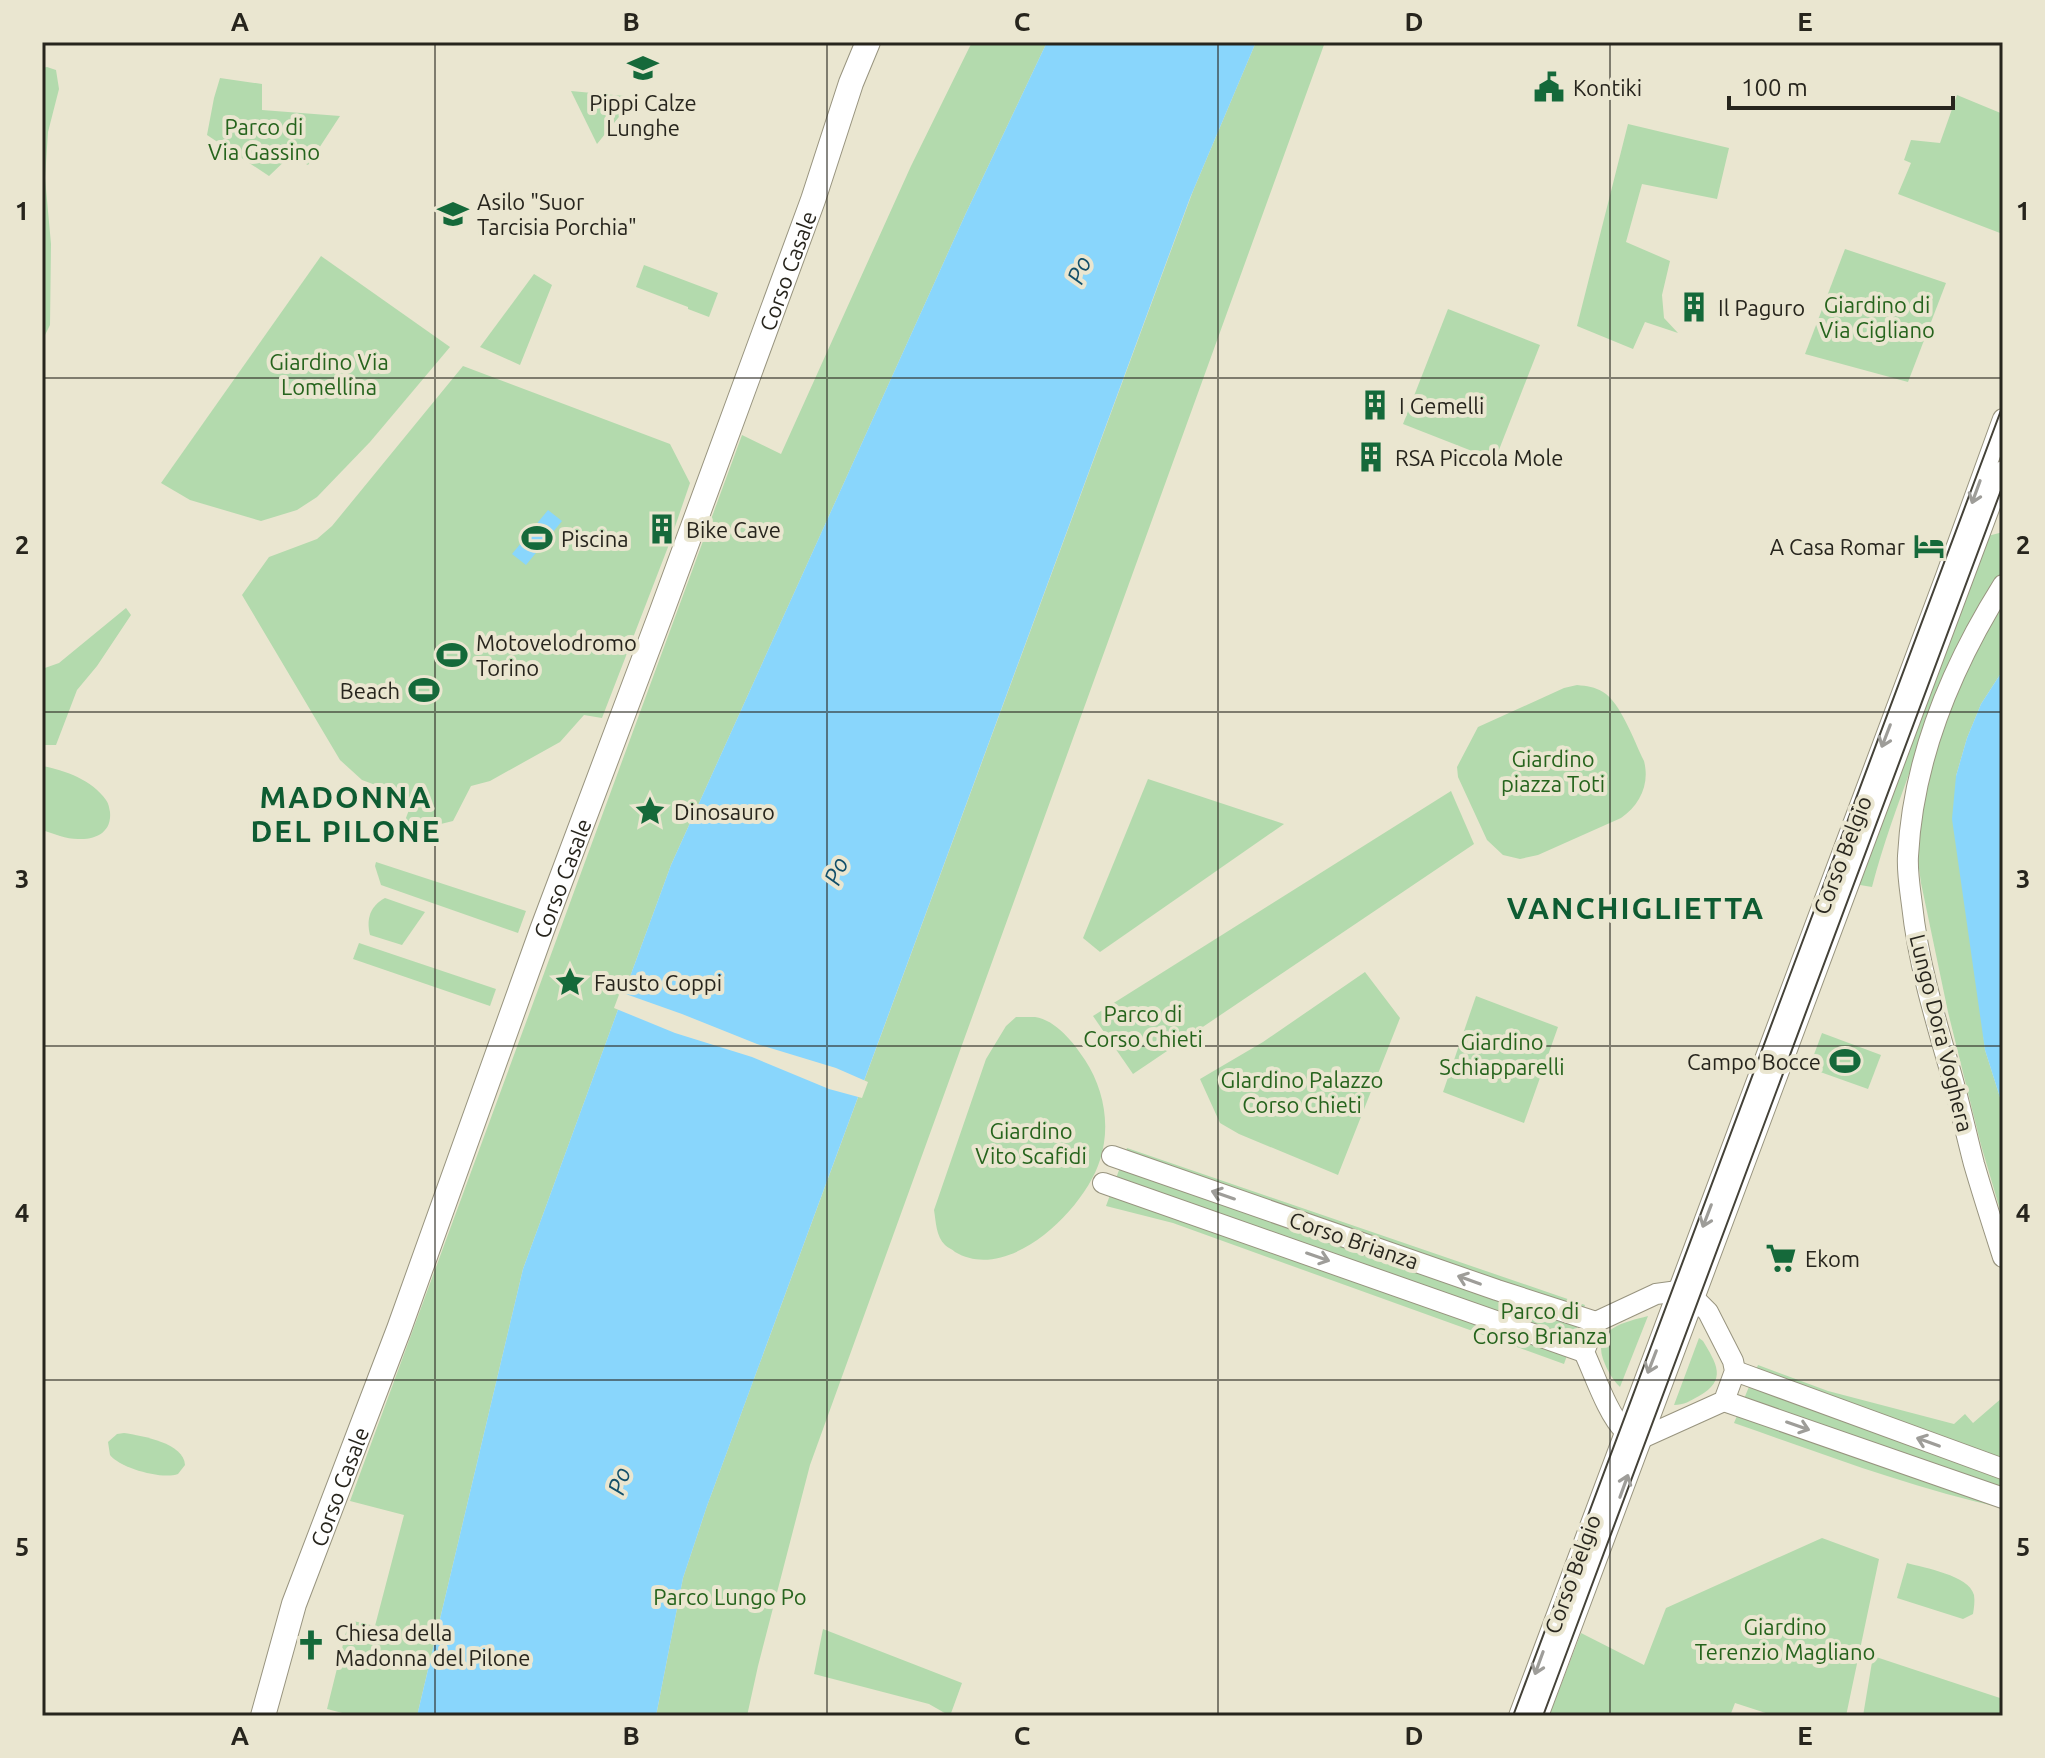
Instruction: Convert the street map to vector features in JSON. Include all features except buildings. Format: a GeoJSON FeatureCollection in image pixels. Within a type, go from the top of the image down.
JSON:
{"type":"FeatureCollection","features":[{"type":"Feature","properties":{"kind":"main road","name":"Corso Casale"},"geometry":{"type":"LineString","coordinates":[[263,1716],[294,1604],[399,1329],[542,930],[808,214],[851,83],[868,42]]}},
{"type":"Feature","properties":{"kind":"street","name":"Corso Belgio"},"geometry":{"type":"LineString","coordinates":[[1686,1294],[2003,419]]}},
{"type":"Feature","properties":{"kind":"street","name":"Corso Belgio"},"geometry":{"type":"LineString","coordinates":[[1519,1716],[1633,1435],[2003,471]]}},
{"type":"Feature","properties":{"kind":"street","name":"Lungo Dora Voghera"},"geometry":{"type":"LineString","coordinates":[[2003,585],[1962,658],[1930,737],[1920,774],[1907,859],[1921,962],[1975,1166],[2003,1257]]}},
{"type":"Feature","properties":{"kind":"street","name":"Corso Brianza"},"geometry":{"type":"LineString","coordinates":[[1112,1156],[1596,1322]]}},
{"type":"Feature","properties":{"kind":"street","name":"Corso Brianza"},"geometry":{"type":"LineString","coordinates":[[1103,1183],[1584,1352]]}},
{"type":"Feature","properties":{"kind":"street"},"geometry":{"type":"LineString","coordinates":[[1724,1401],[1735,1371],[1733,1361],[1708,1312],[1686,1294],[1656,1294],[1596,1322],[1584,1352],[1611,1410],[1633,1435],[1724,1401],[2003,1498]]}},
{"type":"Feature","properties":{"kind":"street"},"geometry":{"type":"LineString","coordinates":[[1735,1371],[2003,1468]]}},
{"type":"Feature","properties":{"kind":"street","name":"Corso Belgio"},"geometry":{"type":"LineString","coordinates":[[1538,1716],[1633,1435]]}},
{"type":"Feature","properties":{"kind":"green space"},"geometry":{"type":"Polygon","coordinates":[[[972,42],[1047,42],[966,213],[671,865],[523,1269],[417,1716],[354,1716],[327,1709],[349,1620],[375,1626],[404,1515],[350,1501],[742,435],[781,454],[911,166],[972,42]]]}},
{"type":"Feature","properties":{"kind":"green space","name":"Parco Lungo Po"},"geometry":{"type":"Polygon","coordinates":[[[1256,42],[1325,42],[810,1465],[747,1716],[656,1716],[683,1578],[707,1506],[1193,191],[1256,42]]]}},
{"type":"Feature","properties":{"kind":"green space"},"geometry":{"type":"Polygon","coordinates":[[[42,68],[56,70],[59,89],[48,132],[45,178],[51,244],[50,325],[42,341],[42,68]]]}},
{"type":"Feature","properties":{"kind":"green space","name":"Parco di Via Gassino"},"geometry":{"type":"Polygon","coordinates":[[[220,78],[262,84],[262,110],[340,116],[308,165],[290,156],[269,176],[207,135],[220,78]]]}},
{"type":"Feature","properties":{"kind":"green space"},"geometry":{"type":"Polygon","coordinates":[[[571,91],[635,97],[597,144],[571,91]]]}},
{"type":"Feature","properties":{"kind":"green space"},"geometry":{"type":"Polygon","coordinates":[[[1957,95],[2003,114],[2003,227],[2000,233],[1898,194],[1911,163],[1904,160],[1911,140],[1940,143],[1957,95]]]}},
{"type":"Feature","properties":{"kind":"green space"},"geometry":{"type":"Polygon","coordinates":[[[1628,124],[1729,148],[1717,199],[1642,184],[1626,242],[1670,261],[1662,295],[1664,318],[1678,333],[1645,322],[1633,349],[1577,326],[1628,124]]]}},
{"type":"Feature","properties":{"kind":"green space","name":"Giardino di Via Cigliano"},"geometry":{"type":"Polygon","coordinates":[[[1845,249],[1946,283],[1908,382],[1805,354],[1845,249]]]}},
{"type":"Feature","properties":{"kind":"green space","name":"Giardino Via Lomellina"},"geometry":{"type":"Polygon","coordinates":[[[321,256],[450,347],[370,442],[317,497],[297,510],[261,521],[190,500],[161,483],[321,256]]]}},
{"type":"Feature","properties":{"kind":"green space"},"geometry":{"type":"Polygon","coordinates":[[[644,265],[718,293],[709,317],[636,287],[644,265]]]}},
{"type":"Feature","properties":{"kind":"green space"},"geometry":{"type":"Polygon","coordinates":[[[534,274],[552,285],[520,365],[480,347],[534,274]]]}},
{"type":"Feature","properties":{"kind":"green space"},"geometry":{"type":"Polygon","coordinates":[[[1448,309],[1540,345],[1495,460],[1403,424],[1448,309]]]}},
{"type":"Feature","properties":{"kind":"green space","name":"Motovelodromo Torino"},"geometry":{"type":"Polygon","coordinates":[[[463,366],[670,444],[690,483],[602,718],[584,715],[560,742],[490,781],[471,786],[453,821],[400,834],[413,799],[362,780],[340,760],[242,595],[269,557],[317,539],[332,526],[463,366]]]}},
{"type":"Feature","properties":{"kind":"green space"},"geometry":{"type":"Polygon","coordinates":[[[2003,532],[2003,670],[1981,704],[1956,776],[1985,1050],[2003,1107],[2003,1220],[1948,1012],[1921,883],[1912,817],[1922,737],[1872,887],[1854,884],[1984,537],[2003,532]]]}},
{"type":"Feature","properties":{"kind":"green space"},"geometry":{"type":"Polygon","coordinates":[[[126,608],[131,615],[77,690],[56,745],[42,745],[42,669],[59,663],[126,608]]]}},
{"type":"Feature","properties":{"kind":"green space","name":"Giardino piazza Toti"},"geometry":{"type":"Polygon","coordinates":[[[1577,685],[1603,692],[1621,713],[1644,761],[1646,778],[1642,793],[1621,818],[1538,855],[1520,859],[1503,855],[1487,840],[1458,777],[1457,767],[1478,727],[1577,685]]]}},
{"type":"Feature","properties":{"kind":"green space"},"geometry":{"type":"Polygon","coordinates":[[[42,766],[77,777],[100,793],[110,812],[106,830],[91,838],[74,839],[42,830],[42,766]]]}},
{"type":"Feature","properties":{"kind":"green space"},"geometry":{"type":"Polygon","coordinates":[[[1148,779],[1284,824],[1100,952],[1083,938],[1148,779]]]}},
{"type":"Feature","properties":{"kind":"green space","name":"Parco di Corso Chieti"},"geometry":{"type":"Polygon","coordinates":[[[1451,791],[1474,844],[1133,1074],[1093,1016],[1451,791]]]}},
{"type":"Feature","properties":{"kind":"green space"},"geometry":{"type":"Polygon","coordinates":[[[376,862],[526,911],[518,933],[381,885],[376,862]]]}},
{"type":"Feature","properties":{"kind":"green space"},"geometry":{"type":"Polygon","coordinates":[[[385,898],[425,912],[402,945],[370,935],[370,914],[385,898]]]}},
{"type":"Feature","properties":{"kind":"green space"},"geometry":{"type":"Polygon","coordinates":[[[359,943],[496,989],[490,1006],[353,959],[359,943]]]}},
{"type":"Feature","properties":{"kind":"green space","name":"GIardino Palazzo Corso Chieti"},"geometry":{"type":"Polygon","coordinates":[[[1365,972],[1400,1018],[1338,1175],[1239,1134],[1220,1123],[1200,1079],[1263,1042],[1365,972]]]}},
{"type":"Feature","properties":{"kind":"green space","name":"Giardino Schiapparelli"},"geometry":{"type":"Polygon","coordinates":[[[1476,996],[1558,1027],[1524,1123],[1443,1092],[1476,996]]]}},
{"type":"Feature","properties":{"kind":"green space","name":"Giardino Vito Scafidi"},"geometry":{"type":"Polygon","coordinates":[[[1016,1017],[1035,1017],[1057,1027],[1085,1060],[1097,1083],[1104,1108],[1103,1147],[1092,1179],[1062,1219],[1021,1250],[998,1258],[976,1259],[945,1245],[938,1233],[934,1210],[986,1059],[1006,1026],[1016,1017]]]}},
{"type":"Feature","properties":{"kind":"green space","name":"Campo Bocce"},"geometry":{"type":"Polygon","coordinates":[[[1822,1033],[1881,1055],[1868,1089],[1809,1068],[1822,1033]]]}},
{"type":"Feature","properties":{"kind":"green space","name":"Parco di Corso Brianza"},"geometry":{"type":"Polygon","coordinates":[[[1127,1148],[1585,1305],[1564,1364],[1173,1223],[1106,1206],[1127,1148]]]}},
{"type":"Feature","properties":{"kind":"green space"},"geometry":{"type":"Polygon","coordinates":[[[1648,1316],[1620,1387],[1603,1359],[1603,1340],[1613,1328],[1648,1316]]]}},
{"type":"Feature","properties":{"kind":"green space"},"geometry":{"type":"Polygon","coordinates":[[[1699,1338],[1715,1364],[1714,1384],[1699,1396],[1674,1405],[1699,1338]]]}},
{"type":"Feature","properties":{"kind":"green space"},"geometry":{"type":"Polygon","coordinates":[[[1758,1365],[1828,1391],[1954,1424],[1965,1414],[1973,1423],[2003,1397],[2003,1508],[1901,1480],[1734,1423],[1758,1365]]]}},
{"type":"Feature","properties":{"kind":"green space"},"geometry":{"type":"Polygon","coordinates":[[[124,1433],[170,1446],[183,1457],[185,1465],[178,1474],[162,1475],[142,1472],[115,1460],[110,1455],[108,1442],[117,1434],[124,1433]]]}},
{"type":"Feature","properties":{"kind":"green space","name":"Giardino Terenzio Magliano"},"geometry":{"type":"Polygon","coordinates":[[[1822,1538],[1879,1559],[1846,1716],[1775,1716],[1735,1703],[1730,1716],[1549,1716],[1581,1633],[1644,1665],[1666,1608],[1822,1538]]]}},
{"type":"Feature","properties":{"kind":"green space"},"geometry":{"type":"Polygon","coordinates":[[[1907,1563],[1945,1573],[1964,1582],[1974,1595],[1973,1614],[1963,1619],[1897,1598],[1907,1563]]]}},
{"type":"Feature","properties":{"kind":"green space"},"geometry":{"type":"Polygon","coordinates":[[[823,1629],[962,1683],[950,1716],[929,1704],[814,1674],[823,1629]]]}},
{"type":"Feature","properties":{"kind":"green space"},"geometry":{"type":"Polygon","coordinates":[[[1873,1656],[2003,1699],[2003,1716],[1863,1716],[1873,1656]]]}},
{"type":"Feature","properties":{"kind":"water","name":"Po"},"geometry":{"type":"Polygon","coordinates":[[[1047,42],[1256,42],[1190,198],[707,1506],[683,1578],[656,1716],[417,1716],[523,1269],[671,865],[966,213],[1047,42]]]}},
{"type":"Feature","properties":{"kind":"water","name":"Piscina"},"geometry":{"type":"Polygon","coordinates":[[[548,510],[562,521],[526,565],[512,554],[548,510]]]}},
{"type":"Feature","properties":{"kind":"water"},"geometry":{"type":"Polygon","coordinates":[[[2003,670],[2003,1107],[1985,1050],[1952,819],[1956,776],[1967,738],[1981,704],[2003,670]]]}},
{"type":"Feature","properties":{"kind":"pier"},"geometry":{"type":"Polygon","coordinates":[[[620,992],[868,1082],[862,1098],[829,1089],[752,1057],[675,1033],[614,1008],[620,992]]]}},
{"type":"Feature","properties":{"kind":"tram line"},"geometry":{"type":"LineString","coordinates":[[1513,1716],[2003,405]]}},
{"type":"Feature","properties":{"kind":"tram line"},"geometry":{"type":"LineString","coordinates":[[1543,1716],[2003,485]]}},
{"type":"Feature","properties":{"kind":"place","name":"Pippi Calze Lunghe"},"geometry":{"type":"Point","coordinates":[643,68]}},
{"type":"Feature","properties":{"kind":"place","name":"Kontiki"},"geometry":{"type":"Point","coordinates":[1549,87]}},
{"type":"Feature","properties":{"kind":"place","name":"Asilo \"Suor Tarcisia Porchia\""},"geometry":{"type":"Point","coordinates":[453,214]}},
{"type":"Feature","properties":{"kind":"place","name":"Il Paguro"},"geometry":{"type":"Point","coordinates":[1694,307]}},
{"type":"Feature","properties":{"kind":"place","name":"I Gemelli"},"geometry":{"type":"Point","coordinates":[1375,405]}},
{"type":"Feature","properties":{"kind":"place","name":"RSA Piccola Mole"},"geometry":{"type":"Point","coordinates":[1371,457]}},
{"type":"Feature","properties":{"kind":"place","name":"Bike Cave"},"geometry":{"type":"Point","coordinates":[662,529]}},
{"type":"Feature","properties":{"kind":"place","name":"Piscina"},"geometry":{"type":"Point","coordinates":[537,538]}},
{"type":"Feature","properties":{"kind":"place","name":"A Casa Romar"},"geometry":{"type":"Point","coordinates":[1929,546]}},
{"type":"Feature","properties":{"kind":"place","name":"Motovelodromo Torino"},"geometry":{"type":"Point","coordinates":[452,655]}},
{"type":"Feature","properties":{"kind":"place","name":"Beach"},"geometry":{"type":"Point","coordinates":[424,690]}},
{"type":"Feature","properties":{"kind":"place","name":"Dinosauro"},"geometry":{"type":"Point","coordinates":[650,811]}},
{"type":"Feature","properties":{"kind":"place","name":"Fausto Coppi"},"geometry":{"type":"Point","coordinates":[570,982]}},
{"type":"Feature","properties":{"kind":"place","name":"Campo Bocce"},"geometry":{"type":"Point","coordinates":[1845,1061]}},
{"type":"Feature","properties":{"kind":"place","name":"Ekom"},"geometry":{"type":"Point","coordinates":[1781,1258]}},
{"type":"Feature","properties":{"kind":"place","name":"Chiesa della Madonna del Pilone"},"geometry":{"type":"Point","coordinates":[311,1645]}},
{"type":"Feature","properties":{"kind":"district","name":"MADONNA DEL PILONE"},"geometry":{"type":"Point","coordinates":[346,814]}},
{"type":"Feature","properties":{"kind":"district","name":"VANCHIGLIETTA"},"geometry":{"type":"Point","coordinates":[1636,908]}}]}
